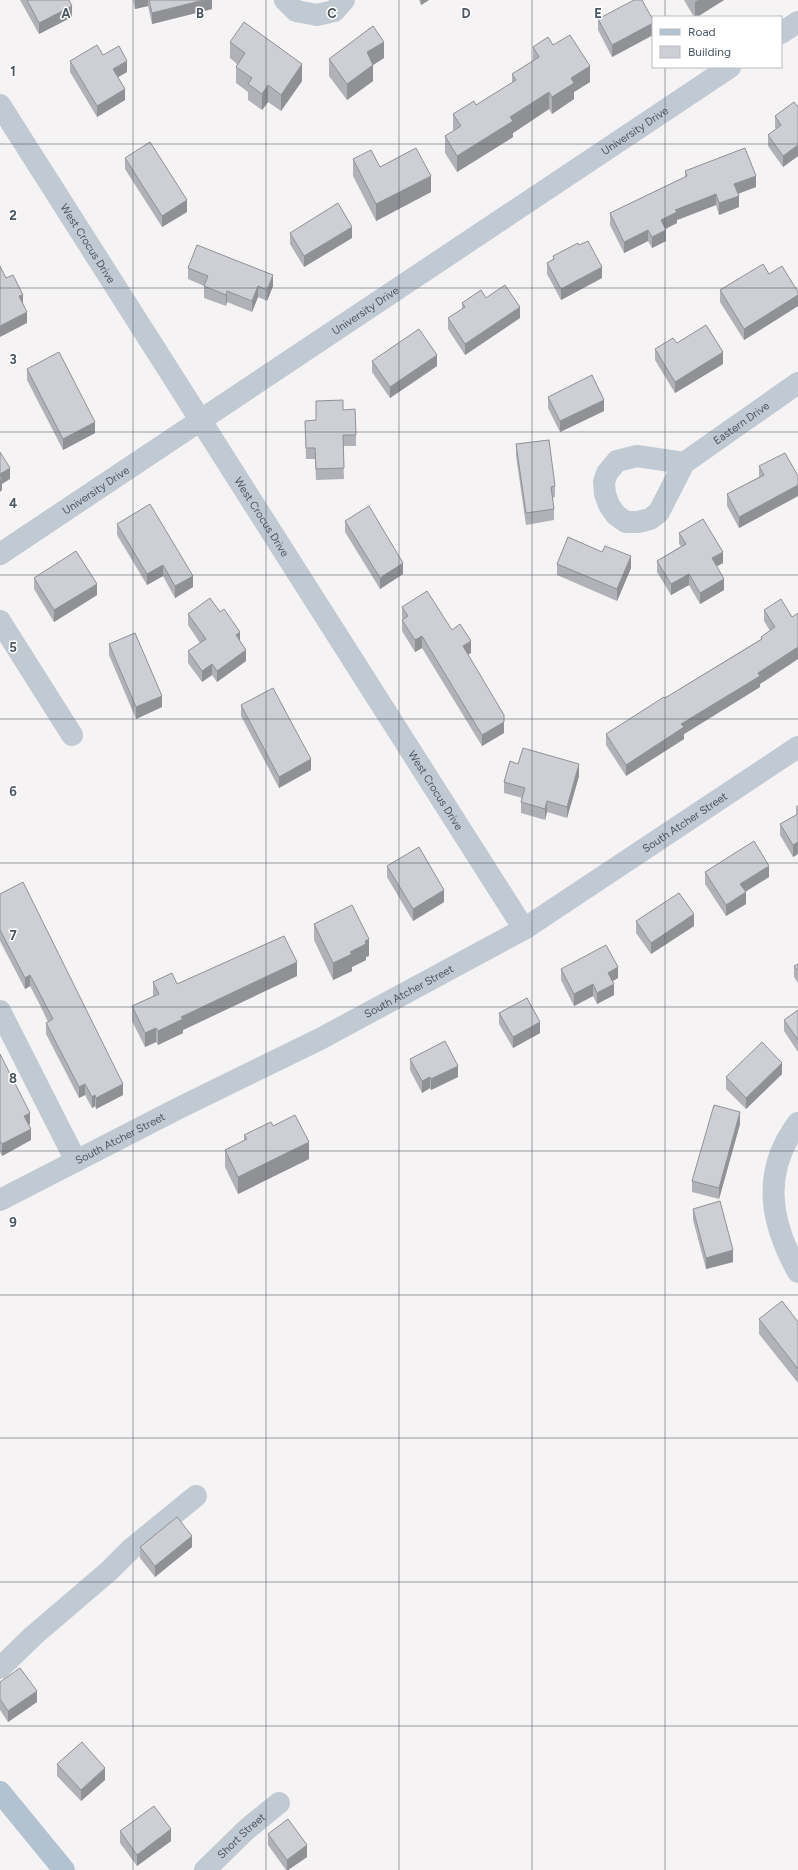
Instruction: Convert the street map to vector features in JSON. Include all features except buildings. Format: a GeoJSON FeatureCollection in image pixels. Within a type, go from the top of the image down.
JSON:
{"type":"FeatureCollection","features":[{"type":"Feature","properties":{"kind":"main road"},"geometry":{"type":"LineString","coordinates":[[0,1792],[64,1870]]}},
{"type":"Feature","properties":{"kind":"street"},"geometry":{"type":"LineString","coordinates":[[285,0],[296,11],[317,15],[334,11],[344,0]]}},
{"type":"Feature","properties":{"kind":"street"},"geometry":{"type":"LineString","coordinates":[[782,32],[798,22]]}},
{"type":"Feature","properties":{"kind":"street","name":"University Drive"},"geometry":{"type":"LineString","coordinates":[[0,554],[728,68]]}},
{"type":"Feature","properties":{"kind":"street","name":"West Crocus Drive"},"geometry":{"type":"LineString","coordinates":[[0,105],[524,929]]}},
{"type":"Feature","properties":{"kind":"street","name":"Eastern Drive"},"geometry":{"type":"LineString","coordinates":[[684,463],[798,383]]}},
{"type":"Feature","properties":{"kind":"street"},"geometry":{"type":"LineString","coordinates":[[0,621],[72,735]]}},
{"type":"Feature","properties":{"kind":"street","name":"South Atcher Street"},"geometry":{"type":"LineString","coordinates":[[0,1200],[177,1109],[320,1040],[524,929],[798,747]]}},
{"type":"Feature","properties":{"kind":"street"},"geometry":{"type":"LineString","coordinates":[[0,1011],[76,1161]]}},
{"type":"Feature","properties":{"kind":"street"},"geometry":{"type":"LineString","coordinates":[[798,1123],[786,1142],[778,1161],[774,1182],[773,1205],[777,1228],[786,1251],[798,1272]]}},
{"type":"Feature","properties":{"kind":"street"},"geometry":{"type":"LineString","coordinates":[[0,1668],[33,1636],[109,1572],[131,1549],[196,1496]]}},
{"type":"Feature","properties":{"kind":"street","name":"Short Street"},"geometry":{"type":"LineString","coordinates":[[205,1870],[247,1829],[279,1803]]}}]}
